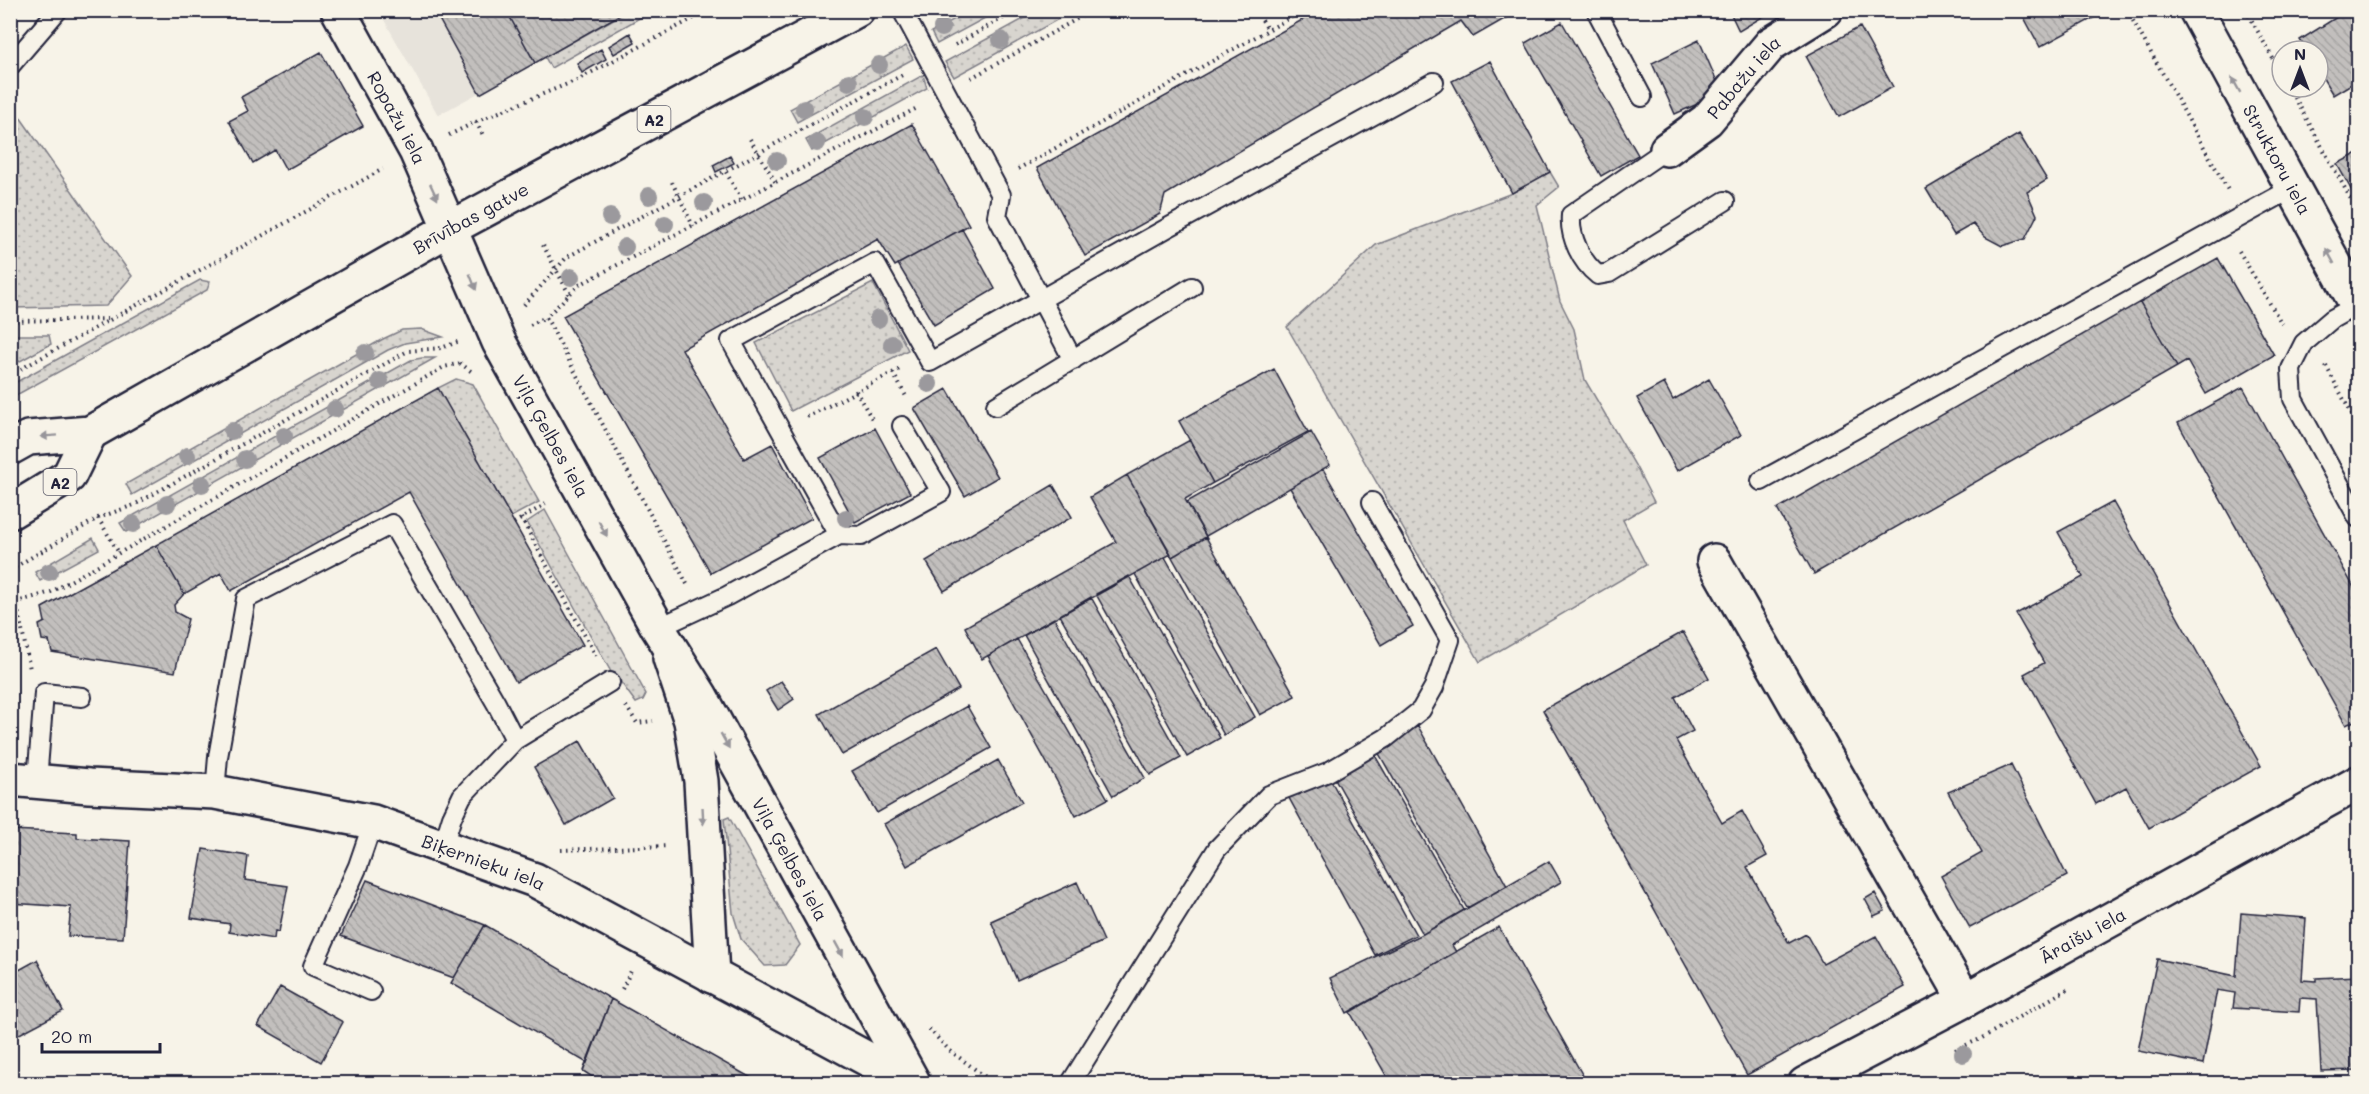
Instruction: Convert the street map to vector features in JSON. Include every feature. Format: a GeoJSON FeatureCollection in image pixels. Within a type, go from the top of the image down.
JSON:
{"type":"FeatureCollection","features":[{"type":"Feature","properties":{"kind":"main road","name":"Ropažu iela"},"geometry":{"type":"LineString","coordinates":[[338,10],[416,151],[451,228]]}},
{"type":"Feature","properties":{"kind":"main road","name":"Brīvības gatve"},"geometry":{"type":"LineString","coordinates":[[10,448],[28,438],[90,433],[451,228],[857,10]]}},
{"type":"Feature","properties":{"kind":"main road","name":"Pabažu iela"},"geometry":{"type":"LineString","coordinates":[[1667,149],[1707,120],[1771,44],[1826,10]]}},
{"type":"Feature","properties":{"kind":"main road","name":"Struktoru iela"},"geometry":{"type":"LineString","coordinates":[[2196,10],[2358,306]]}},
{"type":"Feature","properties":{"kind":"main road","name":"Viļa Ģelbes iela"},"geometry":{"type":"LineString","coordinates":[[451,228],[499,342],[661,632],[700,695],[913,1083]]}},
{"type":"Feature","properties":{"kind":"main road","name":"A2"},"geometry":{"type":"LineString","coordinates":[[10,512],[69,476],[90,433]]}},
{"type":"Feature","properties":{"kind":"main road"},"geometry":{"type":"LineString","coordinates":[[1714,561],[1965,1000]]}},
{"type":"Feature","properties":{"kind":"main road","name":"Viļa Ģelbes iela"},"geometry":{"type":"LineString","coordinates":[[661,632],[691,721],[701,780],[712,976]]}},
{"type":"Feature","properties":{"kind":"main road","name":"Biķernieku iela"},"geometry":{"type":"LineString","coordinates":[[24,780],[215,792],[373,822],[535,880],[913,1083]]}},
{"type":"Feature","properties":{"kind":"main road","name":"Āraišu iela"},"geometry":{"type":"LineString","coordinates":[[1805,1083],[1965,1000],[2358,783]]}},
{"type":"Feature","properties":{"kind":"lane"},"geometry":{"type":"LineString","coordinates":[[10,66],[58,10]]}},
{"type":"Feature","properties":{"kind":"lane"},"geometry":{"type":"LineString","coordinates":[[902,10],[1001,195],[997,216],[1073,360]]}},
{"type":"Feature","properties":{"kind":"lane"},"geometry":{"type":"LineString","coordinates":[[1596,10],[1642,98]]}},
{"type":"Feature","properties":{"kind":"lane"},"geometry":{"type":"LineString","coordinates":[[839,535],[731,341],[875,263],[930,362],[1434,82]]}},
{"type":"Feature","properties":{"kind":"lane"},"geometry":{"type":"LineString","coordinates":[[1667,149],[1571,215],[1572,234],[1590,269],[1598,275],[1609,273],[1725,201]]}},
{"type":"Feature","properties":{"kind":"lane"},"geometry":{"type":"LineString","coordinates":[[1761,481],[2293,188]]}},
{"type":"Feature","properties":{"kind":"lane"},"geometry":{"type":"LineString","coordinates":[[996,406],[1192,287]]}},
{"type":"Feature","properties":{"kind":"lane"},"geometry":{"type":"LineString","coordinates":[[2358,306],[2332,319],[2304,343],[2291,369],[2293,399],[2358,518]]}},
{"type":"Feature","properties":{"kind":"lane"},"geometry":{"type":"LineString","coordinates":[[661,632],[839,535],[861,536],[941,492],[902,426]]}},
{"type":"Feature","properties":{"kind":"lane"},"geometry":{"type":"LineString","coordinates":[[1070,1083],[1217,849],[1269,795],[1328,772],[1386,738],[1421,710],[1434,687],[1450,640],[1372,502]]}},
{"type":"Feature","properties":{"kind":"lane"},"geometry":{"type":"LineString","coordinates":[[215,792],[218,757],[246,599],[392,524],[515,740]]}},
{"type":"Feature","properties":{"kind":"lane"},"geometry":{"type":"LineString","coordinates":[[443,846],[452,817],[462,796],[515,740],[610,682]]}},
{"type":"Feature","properties":{"kind":"lane"},"geometry":{"type":"LineString","coordinates":[[24,780],[44,693],[82,697]]}},
{"type":"Feature","properties":{"kind":"lane"},"geometry":{"type":"LineString","coordinates":[[371,991],[313,966],[357,866],[373,822]]}},
{"type":"Feature","properties":{"kind":"path"},"geometry":{"type":"LineString","coordinates":[[443,138],[577,80],[709,10]]}},
{"type":"Feature","properties":{"kind":"path"},"geometry":{"type":"LineString","coordinates":[[516,312],[567,257],[759,155],[1017,10]]}},
{"type":"Feature","properties":{"kind":"path"},"geometry":{"type":"LineString","coordinates":[[971,79],[1093,10]]}},
{"type":"Feature","properties":{"kind":"path"},"geometry":{"type":"LineString","coordinates":[[1256,10],[1268,30]]}},
{"type":"Feature","properties":{"kind":"path"},"geometry":{"type":"LineString","coordinates":[[993,180],[1012,172],[1304,10]]}},
{"type":"Feature","properties":{"kind":"path"},"geometry":{"type":"LineString","coordinates":[[2246,10],[2270,53]]}},
{"type":"Feature","properties":{"kind":"path"},"geometry":{"type":"LineString","coordinates":[[2296,99],[2358,212]]}},
{"type":"Feature","properties":{"kind":"path"},"geometry":{"type":"LineString","coordinates":[[476,122],[484,137]]}},
{"type":"Feature","properties":{"kind":"path"},"geometry":{"type":"LineString","coordinates":[[750,139],[776,183]]}},
{"type":"Feature","properties":{"kind":"path"},"geometry":{"type":"LineString","coordinates":[[10,375],[391,165]]}},
{"type":"Feature","properties":{"kind":"path"},"geometry":{"type":"LineString","coordinates":[[726,172],[742,201]]}},
{"type":"Feature","properties":{"kind":"path"},"geometry":{"type":"LineString","coordinates":[[672,182],[693,226]]}},
{"type":"Feature","properties":{"kind":"path"},"geometry":{"type":"LineString","coordinates":[[543,245],[569,294]]}},
{"type":"Feature","properties":{"kind":"path"},"geometry":{"type":"LineString","coordinates":[[524,328],[546,317]]}},
{"type":"Feature","properties":{"kind":"path"},"geometry":{"type":"LineString","coordinates":[[10,321],[110,320]]}},
{"type":"Feature","properties":{"kind":"path"},"geometry":{"type":"LineString","coordinates":[[10,570],[98,518],[134,505],[408,351],[450,346]]}},
{"type":"Feature","properties":{"kind":"path"},"geometry":{"type":"LineString","coordinates":[[779,430],[914,362],[930,362]]}},
{"type":"Feature","properties":{"kind":"path"},"geometry":{"type":"LineString","coordinates":[[10,604],[51,592],[444,367],[460,363],[472,372],[477,382]]}},
{"type":"Feature","properties":{"kind":"path"},"geometry":{"type":"LineString","coordinates":[[893,373],[908,401]]}},
{"type":"Feature","properties":{"kind":"path"},"geometry":{"type":"LineString","coordinates":[[856,391],[873,420]]}},
{"type":"Feature","properties":{"kind":"path"},"geometry":{"type":"LineString","coordinates":[[540,494],[552,514]]}},
{"type":"Feature","properties":{"kind":"path"},"geometry":{"type":"LineString","coordinates":[[514,523],[546,504]]}},
{"type":"Feature","properties":{"kind":"path"},"geometry":{"type":"LineString","coordinates":[[98,518],[119,553]]}},
{"type":"Feature","properties":{"kind":"path"},"geometry":{"type":"LineString","coordinates":[[521,518],[610,682],[637,723],[653,723],[654,711]]}},
{"type":"Feature","properties":{"kind":"path"},"geometry":{"type":"LineString","coordinates":[[16,601],[27,665]]}},
{"type":"Feature","properties":{"kind":"path"},"geometry":{"type":"LineString","coordinates":[[556,850],[675,846]]}},
{"type":"Feature","properties":{"kind":"shaded area"},"geometry":{"type":"Polygon","coordinates":[[[971,10],[998,11],[937,44],[931,32],[971,10]]]}},
{"type":"Feature","properties":{"kind":"shaded area"},"geometry":{"type":"Polygon","coordinates":[[[379,11],[628,11],[438,115],[379,11]]]}},
{"type":"Feature","properties":{"kind":"shaded area"},"geometry":{"type":"Polygon","coordinates":[[[628,11],[652,11],[551,68],[545,57],[628,11]]]}},
{"type":"Feature","properties":{"kind":"shaded area"},"geometry":{"type":"Polygon","coordinates":[[[1038,11],[1073,11],[954,77],[945,62],[1038,11]]]}},
{"type":"Feature","properties":{"kind":"shaded area"},"geometry":{"type":"Polygon","coordinates":[[[906,46],[913,59],[797,122],[790,109],[906,46]]]}},
{"type":"Feature","properties":{"kind":"shaded area"},"geometry":{"type":"Polygon","coordinates":[[[923,75],[927,88],[812,151],[806,140],[923,75]]]}},
{"type":"Feature","properties":{"kind":"shaded area"},"geometry":{"type":"Polygon","coordinates":[[[20,117],[132,276],[106,306],[11,308],[11,125],[20,117]]]}},
{"type":"Feature","properties":{"kind":"shaded area"},"geometry":{"type":"Polygon","coordinates":[[[1550,172],[1559,187],[1537,205],[1560,301],[1574,329],[1585,380],[1654,502],[1623,520],[1646,565],[1480,662],[1287,327],[1376,245],[1512,193],[1550,172]]]}},
{"type":"Feature","properties":{"kind":"shaded area"},"geometry":{"type":"Polygon","coordinates":[[[200,280],[210,282],[207,290],[11,398],[11,385],[200,280]]]}},
{"type":"Feature","properties":{"kind":"shaded area"},"geometry":{"type":"Polygon","coordinates":[[[873,283],[908,350],[791,411],[756,343],[873,283]]]}},
{"type":"Feature","properties":{"kind":"shaded area"},"geometry":{"type":"Polygon","coordinates":[[[421,329],[443,337],[405,343],[388,350],[132,495],[126,484],[383,339],[402,330],[421,329]]]}},
{"type":"Feature","properties":{"kind":"shaded area"},"geometry":{"type":"Polygon","coordinates":[[[11,335],[49,335],[51,344],[11,366],[11,335]]]}},
{"type":"Feature","properties":{"kind":"shaded area"},"geometry":{"type":"Polygon","coordinates":[[[435,358],[126,532],[120,523],[411,360],[435,358]]]}},
{"type":"Feature","properties":{"kind":"shaded area"},"geometry":{"type":"Polygon","coordinates":[[[456,379],[473,384],[539,502],[511,517],[438,388],[456,379]]]}},
{"type":"Feature","properties":{"kind":"shaded area"},"geometry":{"type":"Polygon","coordinates":[[[545,510],[646,694],[643,700],[636,703],[620,681],[615,679],[527,522],[545,510]]]}},
{"type":"Feature","properties":{"kind":"shaded area"},"geometry":{"type":"Polygon","coordinates":[[[93,538],[99,549],[40,581],[35,572],[93,538]]]}},
{"type":"Feature","properties":{"kind":"shaded area"},"geometry":{"type":"Polygon","coordinates":[[[729,817],[800,945],[785,965],[765,966],[741,939],[733,913],[724,819],[729,817]]]}},
{"type":"Feature","properties":{"kind":"building"},"geometry":{"type":"Polygon","coordinates":[[[434,10],[506,10],[535,63],[480,94],[434,10]]]}},
{"type":"Feature","properties":{"kind":"building"},"geometry":{"type":"Polygon","coordinates":[[[506,10],[619,10],[621,14],[535,63],[506,10]]]}},
{"type":"Feature","properties":{"kind":"building"},"geometry":{"type":"Polygon","coordinates":[[[1320,10],[1520,10],[1473,37],[1461,21],[1165,195],[1160,214],[1085,256],[1037,168],[1320,10]]]}},
{"type":"Feature","properties":{"kind":"building"},"geometry":{"type":"Polygon","coordinates":[[[1729,10],[1774,10],[1739,31],[1729,10]]]}},
{"type":"Feature","properties":{"kind":"building"},"geometry":{"type":"Polygon","coordinates":[[[2020,10],[2097,10],[2099,15],[2040,47],[2020,10]]]}},
{"type":"Feature","properties":{"kind":"building"},"geometry":{"type":"Polygon","coordinates":[[[2348,10],[2352,10],[2358,22],[2358,80],[2333,95],[2330,90],[2330,39],[2302,39],[2348,10]]]}},
{"type":"Feature","properties":{"kind":"building"},"geometry":{"type":"Polygon","coordinates":[[[1562,22],[1638,155],[1601,176],[1525,43],[1562,22]]]}},
{"type":"Feature","properties":{"kind":"building"},"geometry":{"type":"Polygon","coordinates":[[[1860,27],[1893,87],[1839,117],[1806,56],[1860,27]]]}},
{"type":"Feature","properties":{"kind":"building"},"geometry":{"type":"Polygon","coordinates":[[[630,33],[635,42],[614,54],[609,46],[630,33]]]}},
{"type":"Feature","properties":{"kind":"building"},"geometry":{"type":"Polygon","coordinates":[[[1699,40],[1722,93],[1675,114],[1652,63],[1699,40]]]}},
{"type":"Feature","properties":{"kind":"building"},"geometry":{"type":"Polygon","coordinates":[[[601,49],[606,59],[582,73],[577,63],[601,49]]]}},
{"type":"Feature","properties":{"kind":"building"},"geometry":{"type":"Polygon","coordinates":[[[321,52],[363,126],[286,170],[275,150],[253,163],[229,121],[248,111],[241,97],[321,52]]]}},
{"type":"Feature","properties":{"kind":"building"},"geometry":{"type":"Polygon","coordinates":[[[1490,61],[1550,172],[1512,193],[1452,81],[1490,61]]]}},
{"type":"Feature","properties":{"kind":"building"},"geometry":{"type":"Polygon","coordinates":[[[912,124],[969,225],[895,266],[878,239],[682,349],[744,459],[772,444],[812,518],[711,573],[563,316],[912,124]]]}},
{"type":"Feature","properties":{"kind":"building"},"geometry":{"type":"Polygon","coordinates":[[[2019,134],[2047,180],[2027,192],[2037,215],[2025,239],[2002,246],[1985,237],[1973,224],[1954,235],[1926,189],[2019,134]]]}},
{"type":"Feature","properties":{"kind":"building"},"geometry":{"type":"Polygon","coordinates":[[[2358,153],[2358,202],[2337,164],[2358,153]]]}},
{"type":"Feature","properties":{"kind":"building"},"geometry":{"type":"Polygon","coordinates":[[[730,156],[734,163],[716,172],[713,165],[730,156]]]}},
{"type":"Feature","properties":{"kind":"building"},"geometry":{"type":"Polygon","coordinates":[[[962,229],[995,289],[934,325],[898,264],[962,229]]]}},
{"type":"Feature","properties":{"kind":"building"},"geometry":{"type":"Polygon","coordinates":[[[2218,258],[2274,355],[2206,394],[2187,361],[2177,367],[2140,302],[2218,258]]]}},
{"type":"Feature","properties":{"kind":"building"},"geometry":{"type":"Polygon","coordinates":[[[2140,302],[2177,367],[1814,574],[1777,509],[2140,302]]]}},
{"type":"Feature","properties":{"kind":"building"},"geometry":{"type":"Polygon","coordinates":[[[1274,369],[1308,432],[1213,483],[1179,421],[1274,369]]]}},
{"type":"Feature","properties":{"kind":"building"},"geometry":{"type":"Polygon","coordinates":[[[1709,379],[1741,435],[1677,471],[1637,398],[1664,383],[1673,400],[1709,379]]]}},
{"type":"Feature","properties":{"kind":"building"},"geometry":{"type":"Polygon","coordinates":[[[2243,387],[2358,595],[2358,719],[2346,725],[2178,423],[2243,387]]]}},
{"type":"Feature","properties":{"kind":"building"},"geometry":{"type":"Polygon","coordinates":[[[438,388],[583,645],[516,682],[409,492],[231,591],[221,573],[184,594],[156,545],[438,388]]]}},
{"type":"Feature","properties":{"kind":"building"},"geometry":{"type":"Polygon","coordinates":[[[947,389],[998,477],[965,496],[914,408],[947,389]]]}},
{"type":"Feature","properties":{"kind":"building"},"geometry":{"type":"Polygon","coordinates":[[[875,428],[910,493],[855,522],[820,458],[875,428]]]}},
{"type":"Feature","properties":{"kind":"building"},"geometry":{"type":"Polygon","coordinates":[[[1311,432],[1330,465],[1206,536],[1187,502],[1311,432]]]}},
{"type":"Feature","properties":{"kind":"building"},"geometry":{"type":"Polygon","coordinates":[[[1190,440],[1213,483],[1185,499],[1206,537],[1172,557],[1127,475],[1190,440]]]}},
{"type":"Feature","properties":{"kind":"building"},"geometry":{"type":"Polygon","coordinates":[[[1323,469],[1413,626],[1381,645],[1290,488],[1323,469]]]}},
{"type":"Feature","properties":{"kind":"building"},"geometry":{"type":"Polygon","coordinates":[[[1127,475],[1171,554],[982,659],[965,627],[1116,542],[1090,497],[1127,475]]]}},
{"type":"Feature","properties":{"kind":"building"},"geometry":{"type":"Polygon","coordinates":[[[1053,485],[1072,517],[944,591],[926,561],[1053,485]]]}},
{"type":"Feature","properties":{"kind":"building"},"geometry":{"type":"Polygon","coordinates":[[[2113,502],[2261,766],[2149,828],[2126,787],[2096,804],[2024,674],[2044,663],[2016,614],[2083,577],[2058,532],[2113,502]]]}},
{"type":"Feature","properties":{"kind":"building"},"geometry":{"type":"Polygon","coordinates":[[[1206,537],[1295,696],[1260,715],[1172,557],[1206,537]]]}},
{"type":"Feature","properties":{"kind":"building"},"geometry":{"type":"Polygon","coordinates":[[[156,545],[184,594],[174,605],[175,612],[188,619],[175,672],[52,652],[49,641],[42,640],[39,625],[45,622],[42,608],[156,545]]]}},
{"type":"Feature","properties":{"kind":"building"},"geometry":{"type":"Polygon","coordinates":[[[1165,557],[1255,717],[1224,735],[1135,574],[1165,557]]]}},
{"type":"Feature","properties":{"kind":"building"},"geometry":{"type":"Polygon","coordinates":[[[1129,576],[1220,738],[1187,757],[1096,594],[1129,576]]]}},
{"type":"Feature","properties":{"kind":"building"},"geometry":{"type":"Polygon","coordinates":[[[1091,597],[1181,758],[1150,775],[1060,615],[1091,597]]]}},
{"type":"Feature","properties":{"kind":"building"},"geometry":{"type":"Polygon","coordinates":[[[1054,618],[1145,778],[1113,796],[1024,635],[1054,618]]]}},
{"type":"Feature","properties":{"kind":"building"},"geometry":{"type":"Polygon","coordinates":[[[1683,632],[1709,678],[1675,697],[1693,731],[1676,740],[1722,823],[1742,811],[1767,856],[1747,867],[1789,943],[1806,934],[1823,964],[1876,936],[1905,987],[1747,1075],[1543,710],[1683,632]]]}},
{"type":"Feature","properties":{"kind":"building"},"geometry":{"type":"Polygon","coordinates":[[[1017,639],[1108,799],[1076,816],[988,656],[1017,639]]]}},
{"type":"Feature","properties":{"kind":"building"},"geometry":{"type":"Polygon","coordinates":[[[936,649],[959,689],[842,755],[819,714],[936,649]]]}},
{"type":"Feature","properties":{"kind":"building"},"geometry":{"type":"Polygon","coordinates":[[[781,681],[794,699],[778,710],[766,691],[781,681]]]}},
{"type":"Feature","properties":{"kind":"building"},"geometry":{"type":"Polygon","coordinates":[[[967,706],[991,748],[877,813],[852,771],[967,706]]]}},
{"type":"Feature","properties":{"kind":"building"},"geometry":{"type":"Polygon","coordinates":[[[1418,726],[1507,886],[1467,908],[1377,750],[1418,726]]]}},
{"type":"Feature","properties":{"kind":"building"},"geometry":{"type":"Polygon","coordinates":[[[580,741],[613,798],[566,825],[534,767],[580,741]]]}},
{"type":"Feature","properties":{"kind":"building"},"geometry":{"type":"Polygon","coordinates":[[[1373,752],[1464,910],[1423,934],[1333,775],[1373,752]]]}},
{"type":"Feature","properties":{"kind":"building"},"geometry":{"type":"Polygon","coordinates":[[[998,760],[1022,802],[907,866],[884,824],[998,760]]]}},
{"type":"Feature","properties":{"kind":"building"},"geometry":{"type":"Polygon","coordinates":[[[2011,765],[2067,876],[1970,928],[1941,876],[1982,853],[1948,792],[2011,765]]]}},
{"type":"Feature","properties":{"kind":"building"},"geometry":{"type":"Polygon","coordinates":[[[1329,777],[1416,935],[1375,955],[1289,798],[1329,777]]]}},
{"type":"Feature","properties":{"kind":"building"},"geometry":{"type":"Polygon","coordinates":[[[10,830],[77,833],[77,838],[130,841],[123,938],[68,936],[71,907],[10,903],[10,830]]]}},
{"type":"Feature","properties":{"kind":"building"},"geometry":{"type":"Polygon","coordinates":[[[203,849],[248,856],[245,880],[288,886],[279,932],[275,931],[274,939],[229,932],[230,924],[191,918],[203,849]]]}},
{"type":"Feature","properties":{"kind":"building"},"geometry":{"type":"Polygon","coordinates":[[[1549,861],[1561,882],[1452,945],[1456,952],[1347,1013],[1330,978],[1423,934],[1549,861]]]}},
{"type":"Feature","properties":{"kind":"building"},"geometry":{"type":"Polygon","coordinates":[[[367,880],[485,925],[454,978],[341,936],[367,880]]]}},
{"type":"Feature","properties":{"kind":"building"},"geometry":{"type":"Polygon","coordinates":[[[1077,882],[1104,941],[1017,980],[991,921],[1077,882]]]}},
{"type":"Feature","properties":{"kind":"building"},"geometry":{"type":"Polygon","coordinates":[[[1875,893],[1885,911],[1874,916],[1865,899],[1875,893]]]}},
{"type":"Feature","properties":{"kind":"building"},"geometry":{"type":"Polygon","coordinates":[[[2241,913],[2306,918],[2302,980],[2316,981],[2316,978],[2358,976],[2358,1070],[2321,1071],[2317,999],[2300,998],[2299,1012],[2233,1008],[2235,993],[2217,990],[2203,1064],[2138,1051],[2157,959],[2236,976],[2241,913]]]}},
{"type":"Feature","properties":{"kind":"building"},"geometry":{"type":"Polygon","coordinates":[[[485,925],[611,999],[587,1063],[451,983],[485,925]]]}},
{"type":"Feature","properties":{"kind":"building"},"geometry":{"type":"Polygon","coordinates":[[[1499,927],[1587,1083],[1391,1084],[1350,1012],[1499,927]]]}},
{"type":"Feature","properties":{"kind":"building"},"geometry":{"type":"Polygon","coordinates":[[[37,960],[63,1011],[10,1039],[10,975],[37,960]]]}},
{"type":"Feature","properties":{"kind":"building"},"geometry":{"type":"Polygon","coordinates":[[[280,987],[343,1022],[321,1062],[258,1026],[280,987]]]}},
{"type":"Feature","properties":{"kind":"building"},"geometry":{"type":"Polygon","coordinates":[[[611,999],[762,1084],[603,1084],[583,1071],[611,999]]]}}]}
